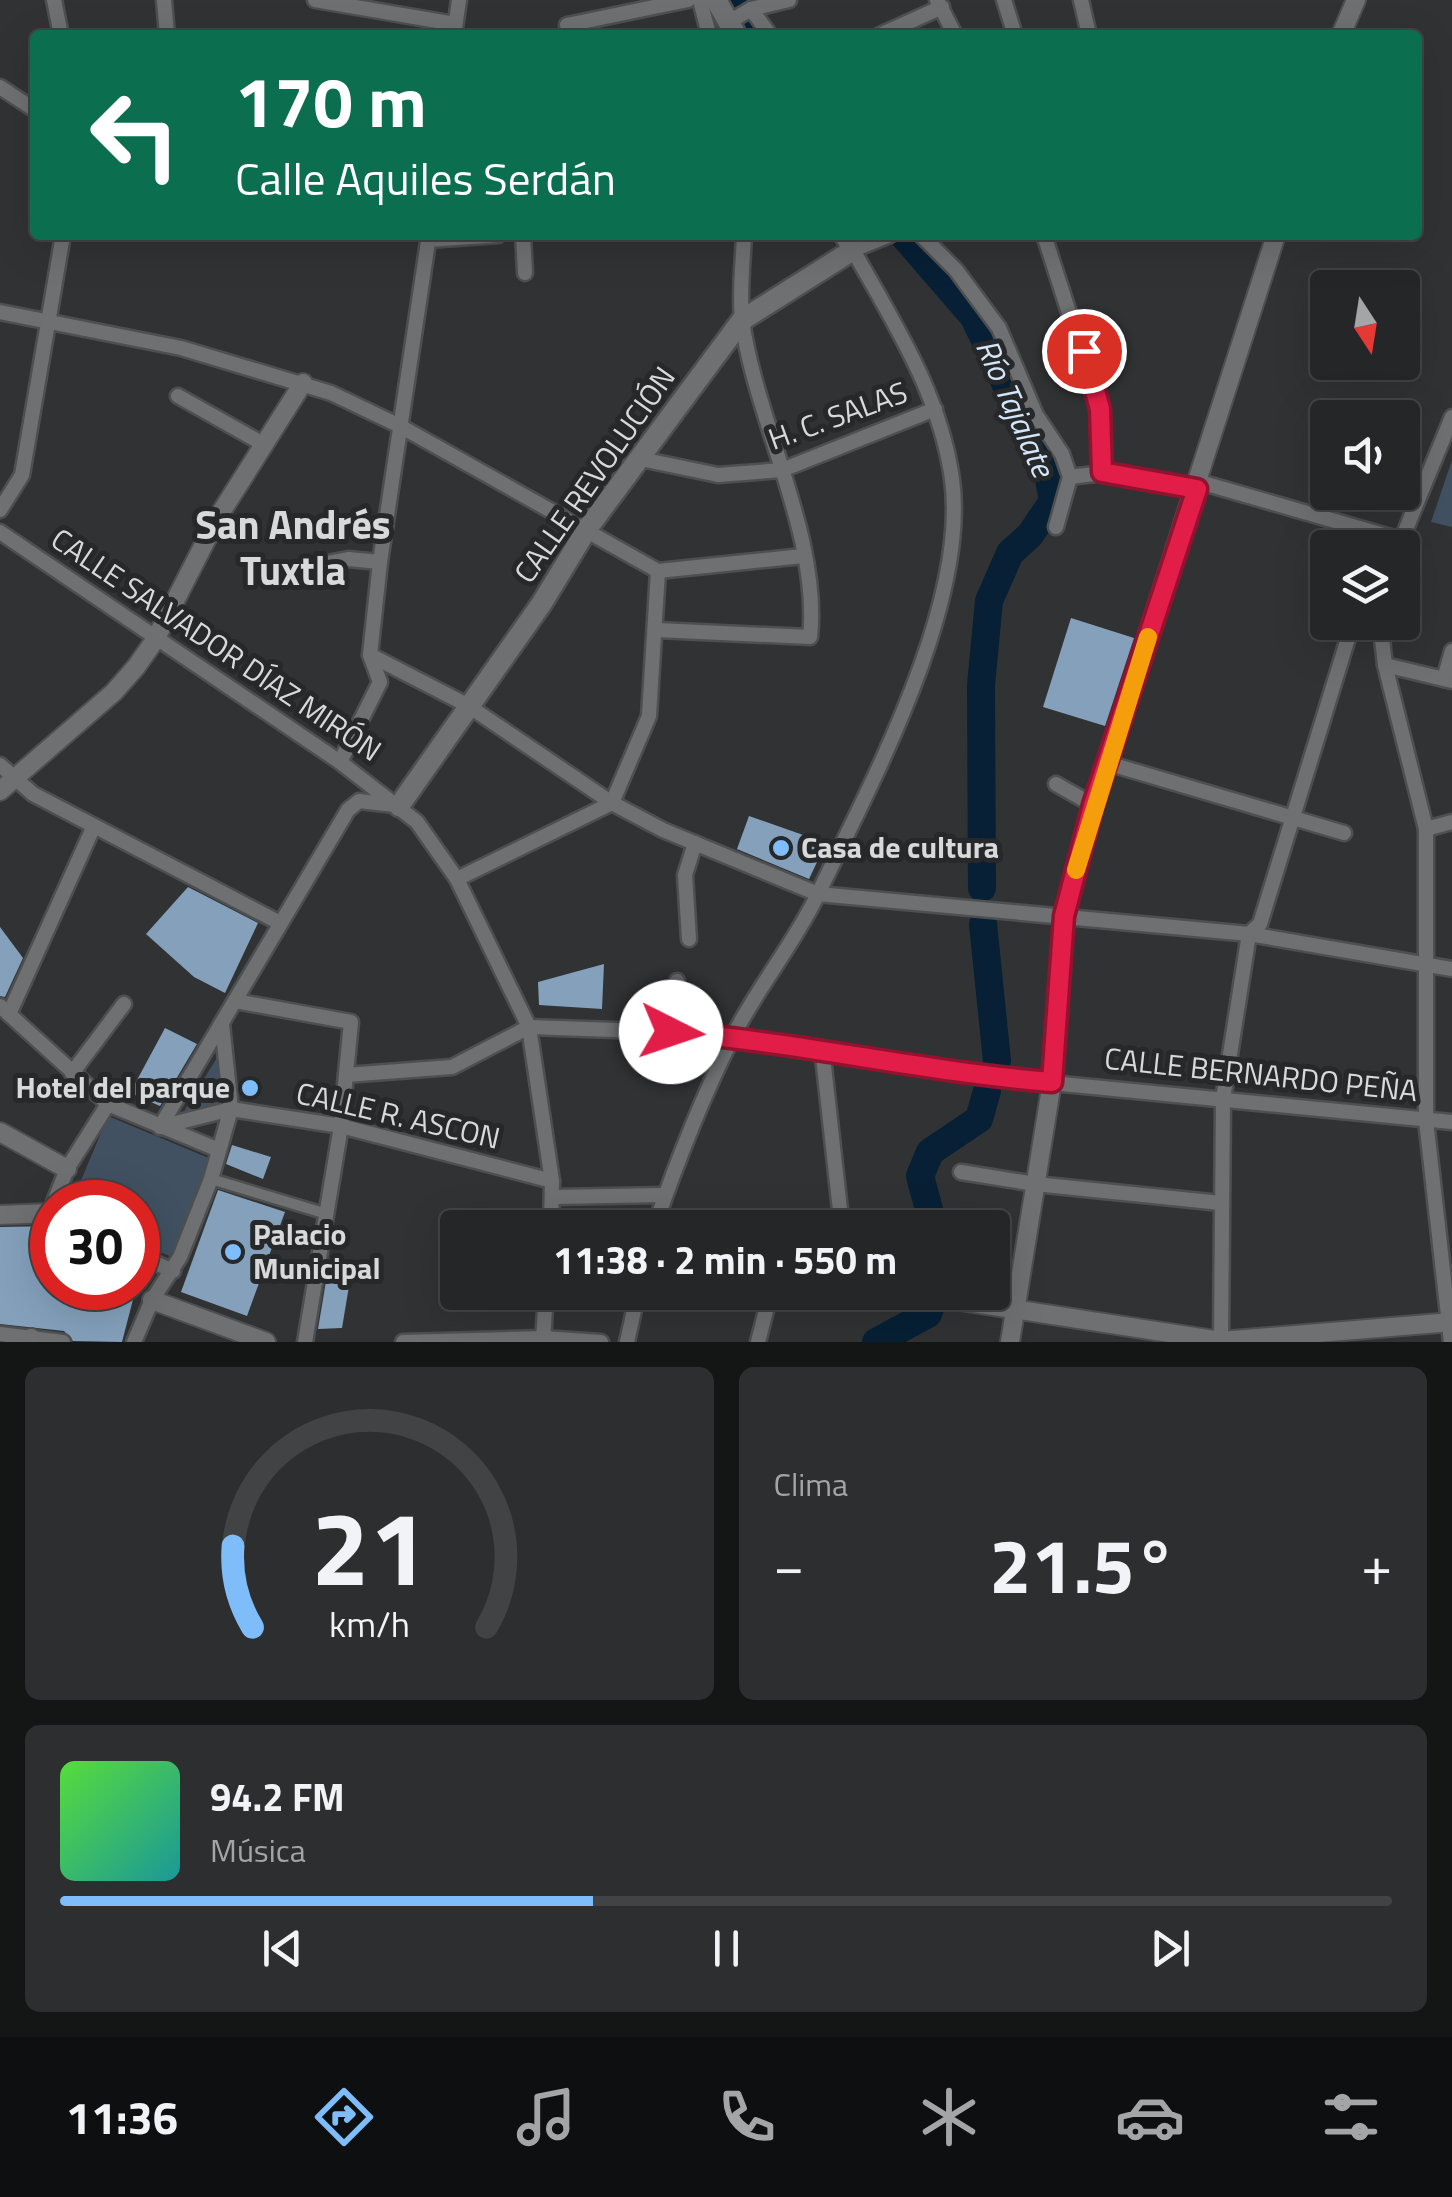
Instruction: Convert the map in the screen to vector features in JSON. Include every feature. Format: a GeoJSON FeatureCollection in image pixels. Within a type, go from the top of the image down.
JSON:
{"type":"FeatureCollection","features":[{"type":"Feature","properties":{"kind":"main road"},"geometry":{"type":"LineString","coordinates":[[716,0],[740,18]]}},
{"type":"Feature","properties":{"kind":"main road","name":"CALLE REVOLUCIÓN"},"geometry":{"type":"LineString","coordinates":[[399,806],[542,603],[586,529],[742,320],[849,243]]}},
{"type":"Feature","properties":{"kind":"street"},"geometry":{"type":"LineString","coordinates":[[54,0],[60,30]]}},
{"type":"Feature","properties":{"kind":"street"},"geometry":{"type":"LineString","coordinates":[[164,0],[167,30]]}},
{"type":"Feature","properties":{"kind":"street"},"geometry":{"type":"LineString","coordinates":[[315,0],[454,30],[459,0]]}},
{"type":"Feature","properties":{"kind":"street"},"geometry":{"type":"LineString","coordinates":[[567,25],[688,0]]}},
{"type":"Feature","properties":{"kind":"street"},"geometry":{"type":"LineString","coordinates":[[700,0],[707,30]]}},
{"type":"Feature","properties":{"kind":"street"},"geometry":{"type":"LineString","coordinates":[[1004,0],[1013,30]]}},
{"type":"Feature","properties":{"kind":"street"},"geometry":{"type":"LineString","coordinates":[[1081,0],[1088,30]]}},
{"type":"Feature","properties":{"kind":"street"},"geometry":{"type":"LineString","coordinates":[[1344,30],[1356,0]]}},
{"type":"Feature","properties":{"kind":"street"},"geometry":{"type":"LineString","coordinates":[[740,18],[781,1]]}},
{"type":"Feature","properties":{"kind":"street"},"geometry":{"type":"LineString","coordinates":[[890,30],[940,4],[953,30]]}},
{"type":"Feature","properties":{"kind":"street"},"geometry":{"type":"LineString","coordinates":[[0,86],[30,107]]}},
{"type":"Feature","properties":{"kind":"street"},"geometry":{"type":"LineString","coordinates":[[0,510],[22,475],[62,240]]}},
{"type":"Feature","properties":{"kind":"street"},"geometry":{"type":"LineString","coordinates":[[340,762],[380,682],[370,655],[380,562],[429,240]]}},
{"type":"Feature","properties":{"kind":"street"},"geometry":{"type":"LineString","coordinates":[[523,240],[525,273]]}},
{"type":"Feature","properties":{"kind":"street"},"geometry":{"type":"LineString","coordinates":[[657,630],[810,637],[813,610],[802,556],[742,320],[744,240]]}},
{"type":"Feature","properties":{"kind":"street"},"geometry":{"type":"LineString","coordinates":[[926,240],[956,270],[999,328],[1036,415],[1062,454],[1070,477],[1056,527]]}},
{"type":"Feature","properties":{"kind":"street"},"geometry":{"type":"LineString","coordinates":[[1046,240],[1100,409],[1102,472]]}},
{"type":"Feature","properties":{"kind":"street"},"geometry":{"type":"LineString","coordinates":[[1010,1342],[1052,1082],[1064,916],[1093,805],[1199,485],[1274,240]]}},
{"type":"Feature","properties":{"kind":"street"},"geometry":{"type":"LineString","coordinates":[[660,1210],[732,1037],[818,894],[906,704],[936,617],[952,543],[953,482],[935,409],[920,372],[849,243]]}},
{"type":"Feature","properties":{"kind":"street"},"geometry":{"type":"LineString","coordinates":[[0,312],[181,348],[303,383],[400,426],[658,570],[802,556]]}},
{"type":"Feature","properties":{"kind":"street"},"geometry":{"type":"LineString","coordinates":[[278,922],[5,778],[114,692],[154,640],[218,517],[303,383]]}},
{"type":"Feature","properties":{"kind":"street"},"geometry":{"type":"LineString","coordinates":[[178,396],[265,446]]}},
{"type":"Feature","properties":{"kind":"street","name":"H. C. SALAS"},"geometry":{"type":"LineString","coordinates":[[641,459],[718,475],[782,470],[935,409]]}},
{"type":"Feature","properties":{"kind":"street"},"geometry":{"type":"LineString","coordinates":[[1406,530],[1452,418]]}},
{"type":"Feature","properties":{"kind":"street"},"geometry":{"type":"LineString","coordinates":[[1070,477],[1102,472],[1199,485],[1352,530]]}},
{"type":"Feature","properties":{"kind":"street","name":"CALLE SALVADOR DÍAZ MIRÓN"},"geometry":{"type":"LineString","coordinates":[[0,532],[154,640],[340,762],[417,822],[457,879],[529,1027],[552,1189],[551,1210]]}},
{"type":"Feature","properties":{"kind":"street"},"geometry":{"type":"LineString","coordinates":[[317,565],[348,559],[380,562]]}},
{"type":"Feature","properties":{"kind":"street"},"geometry":{"type":"LineString","coordinates":[[457,879],[612,803],[649,716],[658,570]]}},
{"type":"Feature","properties":{"kind":"street"},"geometry":{"type":"LineString","coordinates":[[1221,1341],[1223,1100],[1249,934],[1260,924],[1348,640]]}},
{"type":"Feature","properties":{"kind":"street"},"geometry":{"type":"LineString","coordinates":[[1010,1306],[1112,1328],[1221,1341],[1450,1329],[1426,1120],[1426,829],[1382,640]]}},
{"type":"Feature","properties":{"kind":"street"},"geometry":{"type":"LineString","coordinates":[[1385,665],[1448,680],[1452,651]]}},
{"type":"Feature","properties":{"kind":"street"},"geometry":{"type":"LineString","coordinates":[[370,655],[467,705],[612,803],[695,843],[818,894],[1249,934],[1452,969]]}},
{"type":"Feature","properties":{"kind":"street"},"geometry":{"type":"LineString","coordinates":[[1107,763],[1344,832]]}},
{"type":"Feature","properties":{"kind":"street"},"geometry":{"type":"LineString","coordinates":[[160,1126],[278,922],[367,781]]}},
{"type":"Feature","properties":{"kind":"street"},"geometry":{"type":"LineString","coordinates":[[1056,784],[1093,805]]}},
{"type":"Feature","properties":{"kind":"street"},"geometry":{"type":"LineString","coordinates":[[348,810],[359,801],[399,806]]}},
{"type":"Feature","properties":{"kind":"street"},"geometry":{"type":"LineString","coordinates":[[1426,829],[1452,822]]}},
{"type":"Feature","properties":{"kind":"street"},"geometry":{"type":"LineString","coordinates":[[94,826],[4,1010],[108,1104],[219,1150]]}},
{"type":"Feature","properties":{"kind":"street"},"geometry":{"type":"LineString","coordinates":[[690,939],[685,875],[695,843]]}},
{"type":"Feature","properties":{"kind":"street"},"geometry":{"type":"LineString","coordinates":[[671,1032],[677,981]]}},
{"type":"Feature","properties":{"kind":"street"},"geometry":{"type":"LineString","coordinates":[[234,1000],[351,1022],[340,1126],[304,1342]]}},
{"type":"Feature","properties":{"kind":"street"},"geometry":{"type":"LineString","coordinates":[[72,1073],[124,1004]]}},
{"type":"Feature","properties":{"kind":"street"},"geometry":{"type":"LineString","coordinates":[[160,1288],[172,1271],[211,1178],[231,1109],[222,1022]]}},
{"type":"Feature","properties":{"kind":"street"},"geometry":{"type":"LineString","coordinates":[[346,1075],[452,1067],[529,1027]]}},
{"type":"Feature","properties":{"kind":"street","name":"CALLE BERNARDO PEÑA"},"geometry":{"type":"LineString","coordinates":[[529,1027],[732,1037],[822,1048],[991,1078],[1452,1122]]}},
{"type":"Feature","properties":{"kind":"street"},"geometry":{"type":"LineString","coordinates":[[822,1048],[840,1210]]}},
{"type":"Feature","properties":{"kind":"street"},"geometry":{"type":"LineString","coordinates":[[64,1180],[108,1104]]}},
{"type":"Feature","properties":{"kind":"street"},"geometry":{"type":"LineString","coordinates":[[160,1126],[231,1109]]}},
{"type":"Feature","properties":{"kind":"street","name":"CALLE R. ASCON"},"geometry":{"type":"LineString","coordinates":[[231,1109],[340,1126],[552,1189],[665,1195]]}},
{"type":"Feature","properties":{"kind":"street"},"geometry":{"type":"LineString","coordinates":[[0,1132],[68,1169]]}},
{"type":"Feature","properties":{"kind":"street"},"geometry":{"type":"LineString","coordinates":[[962,1172],[1035,1184],[1221,1202]]}},
{"type":"Feature","properties":{"kind":"street"},"geometry":{"type":"LineString","coordinates":[[211,1178],[327,1214]]}},
{"type":"Feature","properties":{"kind":"street"},"geometry":{"type":"LineString","coordinates":[[0,1214],[30,1211]]}},
{"type":"Feature","properties":{"kind":"street"},"geometry":{"type":"LineString","coordinates":[[160,1265],[172,1271]]}},
{"type":"Feature","properties":{"kind":"street"},"geometry":{"type":"LineString","coordinates":[[160,1303],[266,1342]]}},
{"type":"Feature","properties":{"kind":"street"},"geometry":{"type":"LineString","coordinates":[[134,1342],[148,1310]]}},
{"type":"Feature","properties":{"kind":"street"},"geometry":{"type":"LineString","coordinates":[[543,1340],[545,1310]]}},
{"type":"Feature","properties":{"kind":"street"},"geometry":{"type":"LineString","coordinates":[[627,1342],[634,1310]]}},
{"type":"Feature","properties":{"kind":"street"},"geometry":{"type":"LineString","coordinates":[[758,1342],[765,1310]]}},
{"type":"Feature","properties":{"kind":"street"},"geometry":{"type":"LineString","coordinates":[[0,1334],[63,1342]]}},
{"type":"Feature","properties":{"kind":"street"},"geometry":{"type":"LineString","coordinates":[[403,1342],[601,1342]]}},
{"type":"Feature","properties":{"kind":"shaded area"},"geometry":{"type":"Polygon","coordinates":[[[1452,460],[1452,527],[1431,522],[1452,460]]]}},
{"type":"Feature","properties":{"kind":"shaded area"},"geometry":{"type":"Polygon","coordinates":[[[218,1056],[220,1106],[183,1113],[218,1056]]]}},
{"type":"Feature","properties":{"kind":"shaded area"},"geometry":{"type":"Polygon","coordinates":[[[108,1116],[211,1159],[172,1257],[160,1252],[160,1180],[81,1180],[108,1116]]]}},
{"type":"Feature","properties":{"kind":"building"},"geometry":{"type":"Polygon","coordinates":[[[1071,618],[1134,638],[1105,726],[1043,707],[1071,618]]]}},
{"type":"Feature","properties":{"kind":"building","name":"Casa de cultura"},"geometry":{"type":"Polygon","coordinates":[[[749,816],[826,843],[809,879],[737,849],[749,816]]]}},
{"type":"Feature","properties":{"kind":"building"},"geometry":{"type":"Polygon","coordinates":[[[188,887],[258,923],[225,993],[194,977],[146,934],[188,887]]]}},
{"type":"Feature","properties":{"kind":"building"},"geometry":{"type":"Polygon","coordinates":[[[0,927],[23,958],[5,997],[0,996],[0,927]]]}},
{"type":"Feature","properties":{"kind":"building"},"geometry":{"type":"Polygon","coordinates":[[[604,964],[602,1009],[539,1005],[538,982],[604,964]]]}},
{"type":"Feature","properties":{"kind":"building"},"geometry":{"type":"Polygon","coordinates":[[[165,1028],[197,1044],[160,1106],[130,1093],[165,1028]]]}},
{"type":"Feature","properties":{"kind":"building"},"geometry":{"type":"Polygon","coordinates":[[[232,1145],[271,1157],[263,1179],[226,1164],[232,1145]]]}},
{"type":"Feature","properties":{"kind":"building","name":"Palacio Municipal"},"geometry":{"type":"Polygon","coordinates":[[[218,1190],[285,1212],[247,1316],[181,1292],[218,1190]]]}},
{"type":"Feature","properties":{"kind":"building"},"geometry":{"type":"Polygon","coordinates":[[[30,1226],[30,1310],[130,1310],[122,1342],[73,1341],[64,1331],[0,1324],[0,1227],[30,1226]]]}},
{"type":"Feature","properties":{"kind":"building"},"geometry":{"type":"Polygon","coordinates":[[[330,1257],[353,1262],[342,1328],[318,1329],[330,1257]]]}},
{"type":"Feature","properties":{"kind":"waterway","name":"Río Tajalate"},"geometry":{"type":"LineString","coordinates":[[733,0],[753,30]]}},
{"type":"Feature","properties":{"kind":"waterway","name":"Río Tajalate"},"geometry":{"type":"LineString","coordinates":[[907,240],[974,317],[1048,474],[1053,501],[1030,535],[1010,553],[989,601],[981,685],[982,888]]}},
{"type":"Feature","properties":{"kind":"waterway","name":"Río Tajalate"},"geometry":{"type":"LineString","coordinates":[[983,924],[997,1061]]}},
{"type":"Feature","properties":{"kind":"waterway","name":"Río Tajalate"},"geometry":{"type":"LineString","coordinates":[[929,1210],[920,1176],[930,1152],[979,1119],[987,1091]]}},
{"type":"Feature","properties":{"kind":"waterway","name":"Río Tajalate"},"geometry":{"type":"LineString","coordinates":[[876,1342],[929,1310]]}},
{"type":"Feature","properties":{"kind":"slow traffic"},"geometry":{"type":"LineString","coordinates":[[1076,870],[1148,637]]}},
{"type":"Feature","properties":{"kind":"place","name":"Casa de cultura"},"geometry":{"type":"Point","coordinates":[781,848]}},
{"type":"Feature","properties":{"kind":"place","name":"Hotel del parque"},"geometry":{"type":"Point","coordinates":[250,1088]}},
{"type":"Feature","properties":{"kind":"place","name":"Palacio Municipal"},"geometry":{"type":"Point","coordinates":[233,1252]}},
{"type":"Feature","properties":{"kind":"district","name":"San Andrés Tuxtla"},"geometry":{"type":"Point","coordinates":[293,548]}},
{"type":"Feature","properties":{"kind":"route"},"geometry":{"type":"LineString","coordinates":[[671,1032],[822,1048],[991,1078],[1052,1082],[1064,916],[1093,805],[1197,489],[1102,472],[1100,409],[1084,351]]}}]}
